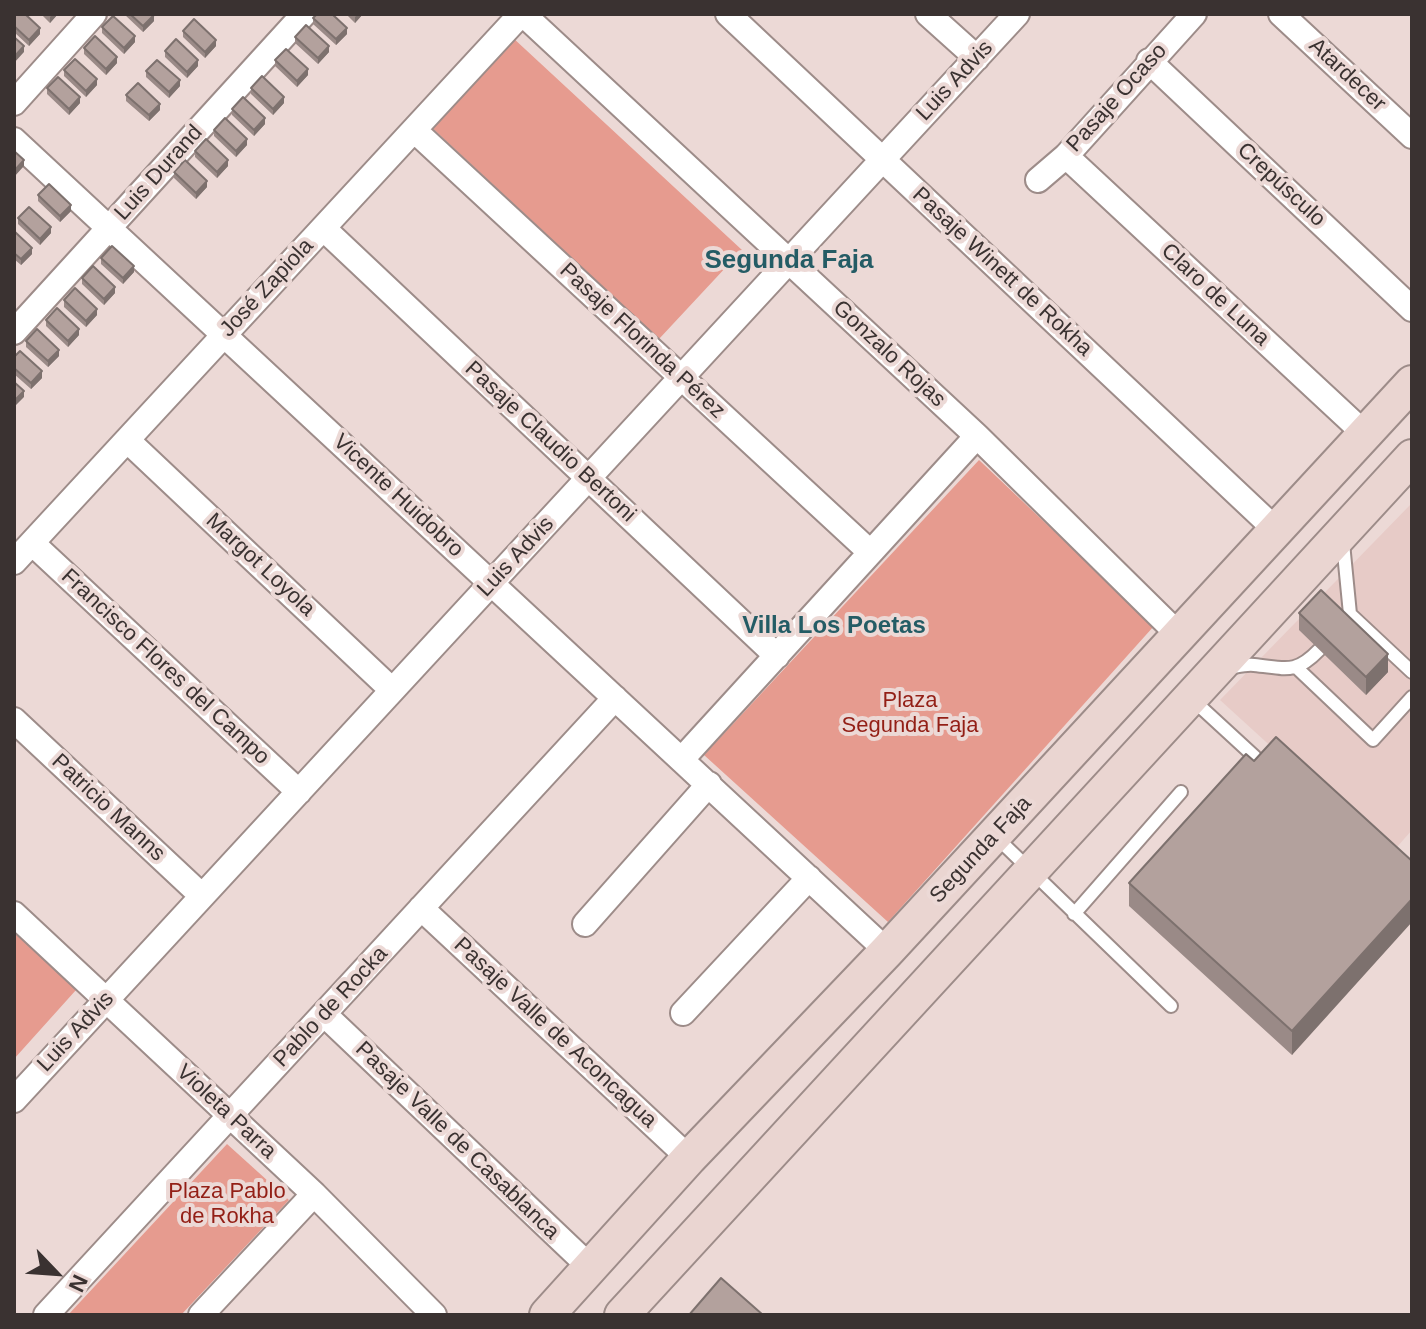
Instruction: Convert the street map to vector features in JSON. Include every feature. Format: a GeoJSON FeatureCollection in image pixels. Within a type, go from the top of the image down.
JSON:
{"type":"FeatureCollection","features":[{"type":"Feature","properties":{"kind":"main road","name":"Segunda Faja"},"geometry":{"type":"LineString","coordinates":[[547,1315],[689,1158],[887,951],[1412,383]]}},
{"type":"Feature","properties":{"kind":"main road"},"geometry":{"type":"LineString","coordinates":[[622,1315],[1412,457]]}},
{"type":"Feature","properties":{"kind":"street"},"geometry":{"type":"LineString","coordinates":[[14,103],[94,14]]}},
{"type":"Feature","properties":{"kind":"street","name":"José Zapiola"},"geometry":{"type":"LineString","coordinates":[[14,562],[522,14]]}},
{"type":"Feature","properties":{"kind":"street","name":"Gonzalo Rojas"},"geometry":{"type":"LineString","coordinates":[[522,14],[977,436],[1179,635]]}},
{"type":"Feature","properties":{"kind":"street","name":"Pasaje Winett de Rokha"},"geometry":{"type":"LineString","coordinates":[[728,14],[1276,530]]}},
{"type":"Feature","properties":{"kind":"street"},"geometry":{"type":"LineString","coordinates":[[928,14],[977,58]]}},
{"type":"Feature","properties":{"kind":"street","name":"Luis Advis"},"geometry":{"type":"LineString","coordinates":[[14,1100],[1017,14]]}},
{"type":"Feature","properties":{"kind":"street","name":"Pasaje Ocaso"},"geometry":{"type":"LineString","coordinates":[[1038,180],[1066,156],[1194,14]]}},
{"type":"Feature","properties":{"kind":"street","name":"Atardecer"},"geometry":{"type":"LineString","coordinates":[[1281,14],[1412,136]]}},
{"type":"Feature","properties":{"kind":"street","name":"Luis Durand"},"geometry":{"type":"LineString","coordinates":[[14,332],[297,16]]}},
{"type":"Feature","properties":{"kind":"street","name":"Crepúsculo"},"geometry":{"type":"LineString","coordinates":[[1149,61],[1412,309]]}},
{"type":"Feature","properties":{"kind":"street","name":"Pasaje Florinda Pérez"},"geometry":{"type":"LineString","coordinates":[[414,130],[870,552]]}},
{"type":"Feature","properties":{"kind":"street","name":"Vicente Huidobro"},"geometry":{"type":"LineString","coordinates":[[14,140],[887,951]]}},
{"type":"Feature","properties":{"kind":"street","name":"Claro de Luna"},"geometry":{"type":"LineString","coordinates":[[1066,156],[1365,434]]}},
{"type":"Feature","properties":{"kind":"street","name":"Pasaje Claudio Bertoni"},"geometry":{"type":"LineString","coordinates":[[323,228],[777,656]]}},
{"type":"Feature","properties":{"kind":"street"},"geometry":{"type":"LineString","coordinates":[[682,759],[977,436]]}},
{"type":"Feature","properties":{"kind":"street","name":"Margot Loyola"},"geometry":{"type":"LineString","coordinates":[[127,440],[392,690]]}},
{"type":"Feature","properties":{"kind":"street","name":"Francisco Flores del Campo"},"geometry":{"type":"LineString","coordinates":[[32,543],[299,792]]}},
{"type":"Feature","properties":{"kind":"street","name":"Pablo de Rocka"},"geometry":{"type":"LineString","coordinates":[[46,1315],[615,698]]}},
{"type":"Feature","properties":{"kind":"street","name":"Patricio Manns"},"geometry":{"type":"LineString","coordinates":[[14,720],[202,896]]}},
{"type":"Feature","properties":{"kind":"street"},"geometry":{"type":"LineString","coordinates":[[585,924],[709,784]]}},
{"type":"Feature","properties":{"kind":"street"},"geometry":{"type":"LineString","coordinates":[[683,1013],[809,878]]}},
{"type":"Feature","properties":{"kind":"street","name":"Pasaje Valle de Aconcagua"},"geometry":{"type":"LineString","coordinates":[[421,908],[689,1158]]}},
{"type":"Feature","properties":{"kind":"street","name":"Violeta Parra"},"geometry":{"type":"LineString","coordinates":[[14,914],[314,1194],[434,1315]]}},
{"type":"Feature","properties":{"kind":"street","name":"Pasaje Valle de Casablanca"},"geometry":{"type":"LineString","coordinates":[[325,1015],[590,1267]]}},
{"type":"Feature","properties":{"kind":"street"},"geometry":{"type":"LineString","coordinates":[[210,1312],[314,1194]]}},
{"type":"Feature","properties":{"kind":"lane"},"geometry":{"type":"LineString","coordinates":[[1341,626],[1350,614],[1343,533]]}},
{"type":"Feature","properties":{"kind":"lane"},"geometry":{"type":"LineString","coordinates":[[1350,614],[1412,672]]}},
{"type":"Feature","properties":{"kind":"lane"},"geometry":{"type":"LineString","coordinates":[[1216,670],[1250,665],[1297,668],[1319,650]]}},
{"type":"Feature","properties":{"kind":"lane"},"geometry":{"type":"LineString","coordinates":[[1297,668],[1373,740],[1412,697]]}},
{"type":"Feature","properties":{"kind":"lane"},"geometry":{"type":"LineString","coordinates":[[1191,698],[1255,757]]}},
{"type":"Feature","properties":{"kind":"lane"},"geometry":{"type":"LineString","coordinates":[[1074,914],[1181,792]]}},
{"type":"Feature","properties":{"kind":"lane"},"geometry":{"type":"LineString","coordinates":[[994,836],[1171,1006]]}},
{"type":"Feature","properties":{"kind":"shaded area"},"geometry":{"type":"Polygon","coordinates":[[[1412,503],[1412,830],[1390,855],[1220,700],[1412,503]]]}},
{"type":"Feature","properties":{"kind":"green space"},"geometry":{"type":"Polygon","coordinates":[[[512,37],[742,250],[659,339],[430,126],[512,37]]]}},
{"type":"Feature","properties":{"kind":"green space","name":"Plaza Segunda Faja"},"geometry":{"type":"Polygon","coordinates":[[[979,460],[1154,626],[888,922],[704,755],[979,460]]]}},
{"type":"Feature","properties":{"kind":"green space"},"geometry":{"type":"Polygon","coordinates":[[[14,932],[76,990],[14,1059],[14,932]]]}},
{"type":"Feature","properties":{"kind":"green space","name":"Plaza Pablo de Rokha"},"geometry":{"type":"Polygon","coordinates":[[[227,1144],[289,1200],[181,1315],[68,1315],[227,1144]]]}},
{"type":"Feature","properties":{"kind":"building"},"geometry":{"type":"Polygon","coordinates":[[[14,14],[25,14],[40,28],[29,40],[14,26],[14,14]]]}},
{"type":"Feature","properties":{"kind":"building"},"geometry":{"type":"Polygon","coordinates":[[[130,14],[154,14],[154,15],[143,26],[130,14]]]}},
{"type":"Feature","properties":{"kind":"building"},"geometry":{"type":"Polygon","coordinates":[[[317,14],[332,14],[347,28],[336,39],[313,18],[317,14]]]}},
{"type":"Feature","properties":{"kind":"building"},"geometry":{"type":"Polygon","coordinates":[[[113,16],[135,36],[124,48],[102,27],[113,16]]]}},
{"type":"Feature","properties":{"kind":"building"},"geometry":{"type":"Polygon","coordinates":[[[194,19],[216,40],[205,52],[183,31],[194,19]]]}},
{"type":"Feature","properties":{"kind":"building"},"geometry":{"type":"Polygon","coordinates":[[[306,25],[329,46],[318,58],[295,37],[306,25]]]}},
{"type":"Feature","properties":{"kind":"building"},"geometry":{"type":"Polygon","coordinates":[[[95,36],[117,57],[106,69],[84,48],[95,36]]]}},
{"type":"Feature","properties":{"kind":"building"},"geometry":{"type":"Polygon","coordinates":[[[14,37],[24,46],[14,57],[14,37]]]}},
{"type":"Feature","properties":{"kind":"building"},"geometry":{"type":"Polygon","coordinates":[[[176,39],[198,60],[187,72],[165,51],[176,39]]]}},
{"type":"Feature","properties":{"kind":"building"},"geometry":{"type":"Polygon","coordinates":[[[286,49],[308,69],[297,81],[275,60],[286,49]]]}},
{"type":"Feature","properties":{"kind":"building"},"geometry":{"type":"Polygon","coordinates":[[[75,59],[97,79],[86,91],[64,70],[75,59]]]}},
{"type":"Feature","properties":{"kind":"building"},"geometry":{"type":"Polygon","coordinates":[[[157,60],[180,80],[169,92],[146,71],[157,60]]]}},
{"type":"Feature","properties":{"kind":"building"},"geometry":{"type":"Polygon","coordinates":[[[262,76],[284,97],[273,109],[251,88],[262,76]]]}},
{"type":"Feature","properties":{"kind":"building"},"geometry":{"type":"Polygon","coordinates":[[[58,77],[80,97],[69,109],[47,88],[58,77]]]}},
{"type":"Feature","properties":{"kind":"building"},"geometry":{"type":"Polygon","coordinates":[[[138,83],[160,104],[149,115],[126,95],[138,83]]]}},
{"type":"Feature","properties":{"kind":"building"},"geometry":{"type":"Polygon","coordinates":[[[243,97],[265,118],[254,130],[232,109],[243,97]]]}},
{"type":"Feature","properties":{"kind":"building"},"geometry":{"type":"Polygon","coordinates":[[[225,118],[247,139],[236,151],[214,130],[225,118]]]}},
{"type":"Feature","properties":{"kind":"building"},"geometry":{"type":"Polygon","coordinates":[[[206,139],[228,160],[217,172],[195,151],[206,139]]]}},
{"type":"Feature","properties":{"kind":"building"},"geometry":{"type":"Polygon","coordinates":[[[14,151],[24,160],[14,171],[14,151]]]}},
{"type":"Feature","properties":{"kind":"building"},"geometry":{"type":"Polygon","coordinates":[[[185,160],[207,181],[196,193],[174,172],[185,160]]]}},
{"type":"Feature","properties":{"kind":"building"},"geometry":{"type":"Polygon","coordinates":[[[49,184],[71,205],[60,216],[38,195],[49,184]]]}},
{"type":"Feature","properties":{"kind":"building"},"geometry":{"type":"Polygon","coordinates":[[[29,207],[51,227],[40,239],[18,218],[29,207]]]}},
{"type":"Feature","properties":{"kind":"building"},"geometry":{"type":"Polygon","coordinates":[[[14,231],[32,248],[21,259],[14,253],[14,231]]]}},
{"type":"Feature","properties":{"kind":"building"},"geometry":{"type":"Polygon","coordinates":[[[112,246],[134,266],[123,278],[101,258],[112,246]]]}},
{"type":"Feature","properties":{"kind":"building"},"geometry":{"type":"Polygon","coordinates":[[[93,266],[115,287],[104,299],[82,278],[93,266]]]}},
{"type":"Feature","properties":{"kind":"building"},"geometry":{"type":"Polygon","coordinates":[[[75,288],[97,309],[86,321],[64,300],[75,288]]]}},
{"type":"Feature","properties":{"kind":"building"},"geometry":{"type":"Polygon","coordinates":[[[57,308],[79,329],[68,341],[46,320],[57,308]]]}},
{"type":"Feature","properties":{"kind":"building"},"geometry":{"type":"Polygon","coordinates":[[[37,329],[59,350],[48,361],[26,341],[37,329]]]}},
{"type":"Feature","properties":{"kind":"building"},"geometry":{"type":"Polygon","coordinates":[[[20,351],[42,371],[31,383],[14,368],[14,357],[20,351]]]}},
{"type":"Feature","properties":{"kind":"building"},"geometry":{"type":"Polygon","coordinates":[[[14,382],[24,391],[14,401],[14,382]]]}},
{"type":"Feature","properties":{"kind":"building"},"geometry":{"type":"Polygon","coordinates":[[[1321,590],[1388,654],[1366,677],[1299,613],[1321,590]]]}},
{"type":"Feature","properties":{"kind":"building"},"geometry":{"type":"Polygon","coordinates":[[[1276,737],[1412,861],[1412,899],[1292,1031],[1129,883],[1246,754],[1254,761],[1276,737]]]}},
{"type":"Feature","properties":{"kind":"building"},"geometry":{"type":"Polygon","coordinates":[[[721,1278],[763,1315],[689,1315],[721,1278]]]}},
{"type":"Feature","properties":{"kind":"district","name":"Segunda Faja"},"geometry":{"type":"Point","coordinates":[789,261]}},
{"type":"Feature","properties":{"kind":"district","name":"Villa Los Poetas"},"geometry":{"type":"Point","coordinates":[834,626]}}]}
